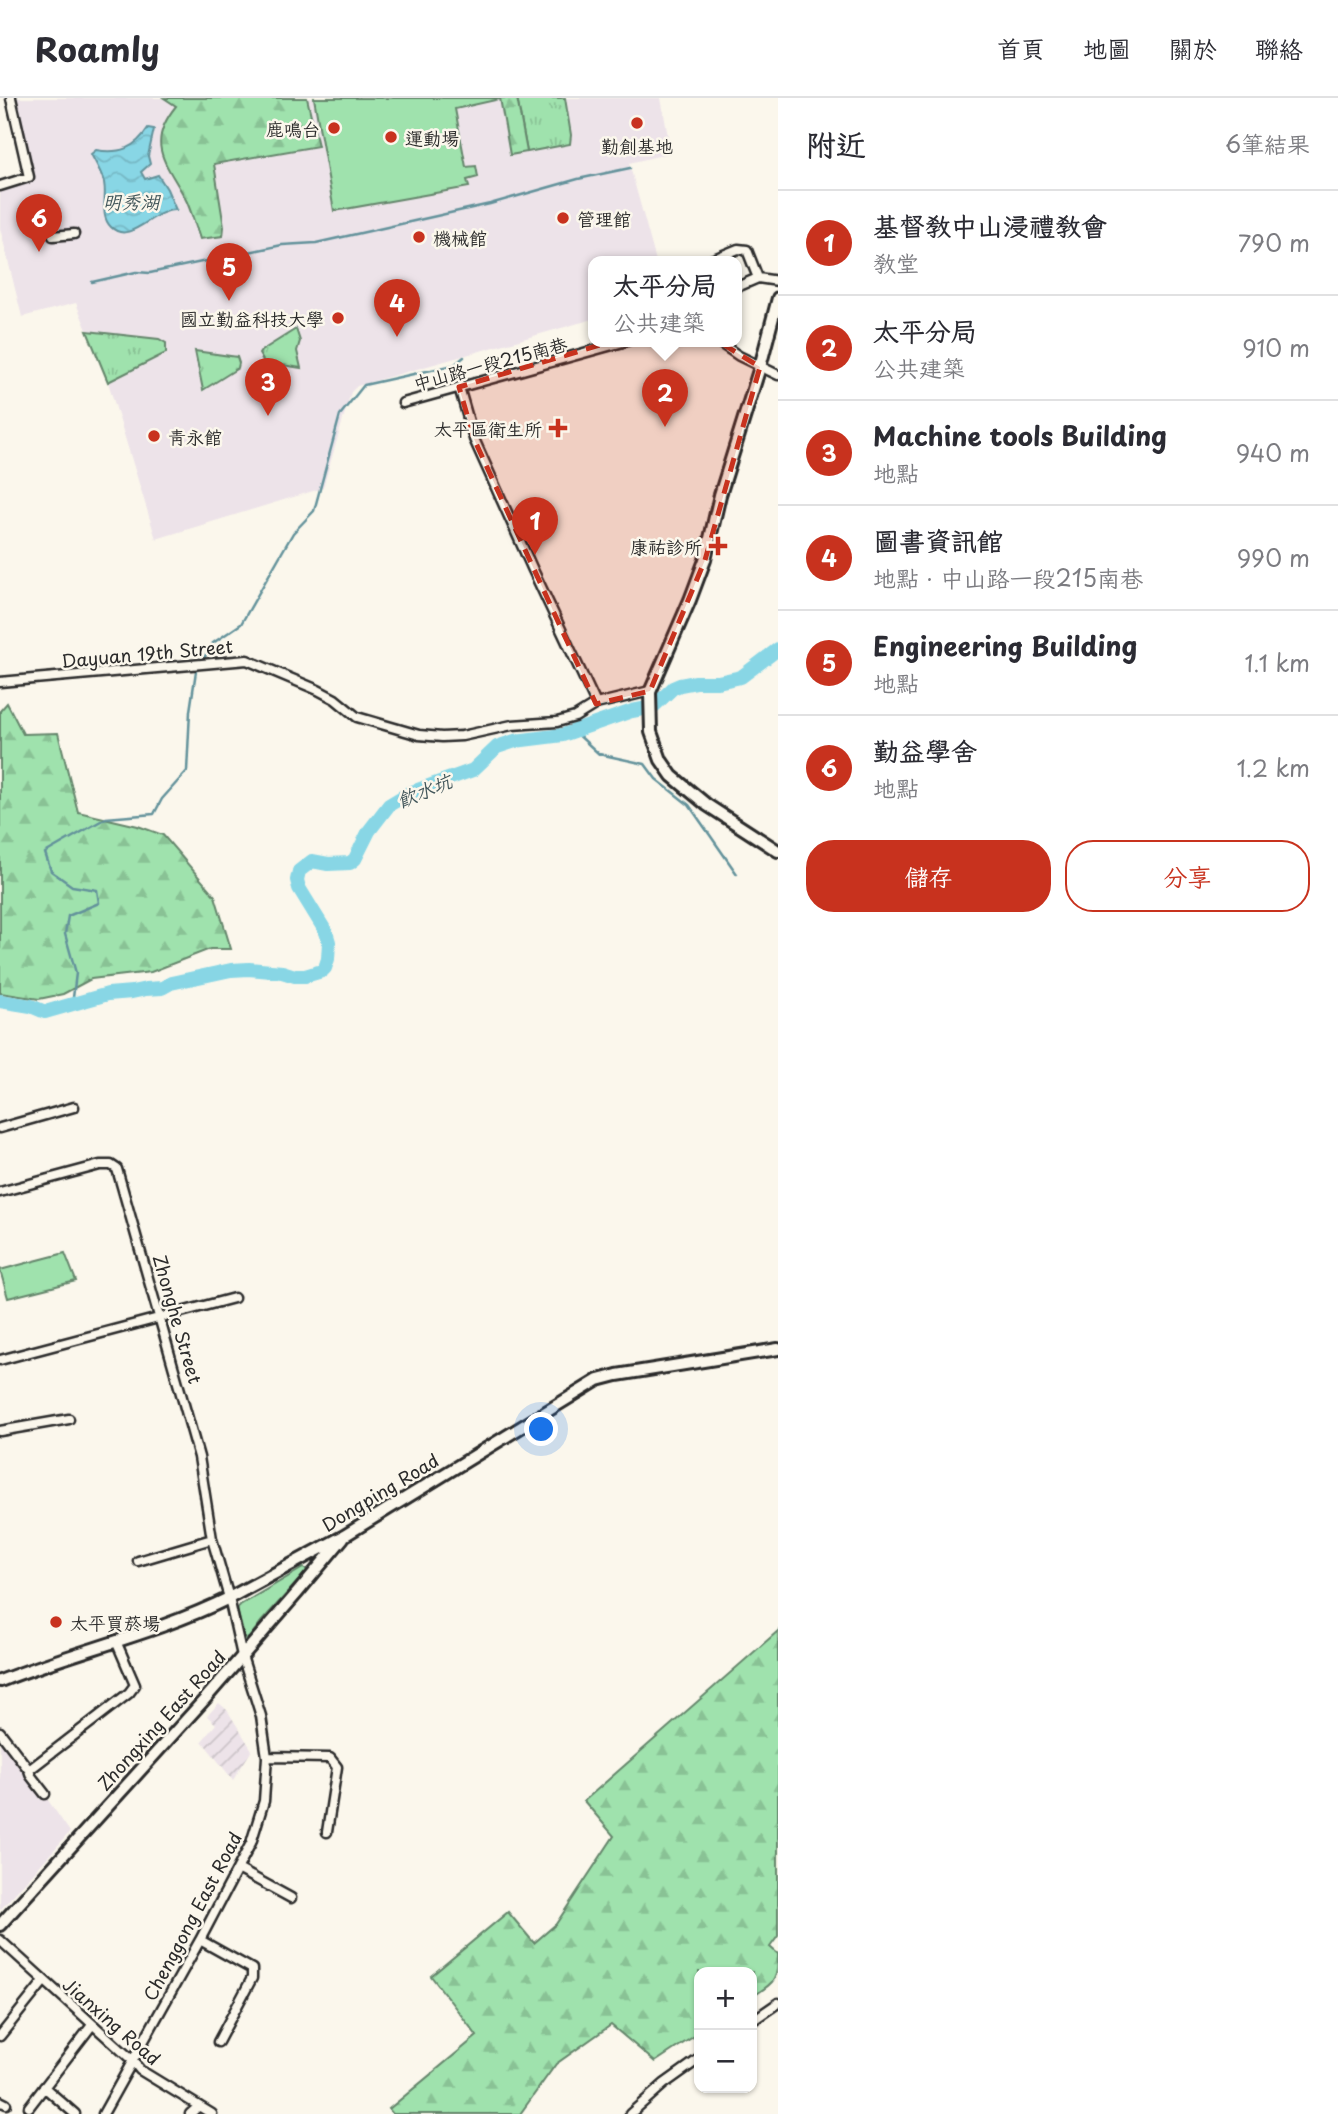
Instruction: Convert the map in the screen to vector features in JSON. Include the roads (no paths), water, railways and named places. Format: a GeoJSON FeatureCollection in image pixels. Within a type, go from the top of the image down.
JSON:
{"type":"FeatureCollection","features":[{"type":"Feature","properties":{"kind":"main road"},"geometry":{"type":"LineString","coordinates":[[778,298],[760,367],[720,495],[705,560],[650,692],[651,732],[661,760],[677,781],[707,805],[778,851]]}},
{"type":"Feature","properties":{"kind":"main road","name":"Dongping Road"},"geometry":{"type":"LineString","coordinates":[[0,1681],[212,1607],[344,1536],[598,1380],[778,1349]]}},
{"type":"Feature","properties":{"kind":"main road","name":"Zhongxing East Road"},"geometry":{"type":"LineString","coordinates":[[0,1925],[242,1656],[344,1536]]}},
{"type":"Feature","properties":{"kind":"street"},"geometry":{"type":"LineString","coordinates":[[0,186],[29,177],[10,98]]}},
{"type":"Feature","properties":{"kind":"street"},"geometry":{"type":"LineString","coordinates":[[53,236],[74,234]]}},
{"type":"Feature","properties":{"kind":"street"},"geometry":{"type":"LineString","coordinates":[[721,256],[738,249],[747,250],[758,278]]}},
{"type":"Feature","properties":{"kind":"street"},"geometry":{"type":"LineString","coordinates":[[742,285],[758,278],[778,281]]}},
{"type":"Feature","properties":{"kind":"street","name":"中山路一段215南巷"},"geometry":{"type":"LineString","coordinates":[[403,403],[605,347]]}},
{"type":"Feature","properties":{"kind":"street"},"geometry":{"type":"LineString","coordinates":[[727,347],[778,375]]}},
{"type":"Feature","properties":{"kind":"street"},"geometry":{"type":"LineString","coordinates":[[458,387],[479,449],[596,705]]}},
{"type":"Feature","properties":{"kind":"street","name":"Dayuan 19th Street"},"geometry":{"type":"LineString","coordinates":[[0,682],[247,660],[318,690],[335,699],[357,718],[419,735],[442,737],[461,736],[512,725],[557,722],[575,717],[596,705],[650,692]]}},
{"type":"Feature","properties":{"kind":"street"},"geometry":{"type":"LineString","coordinates":[[0,1128],[74,1108]]}},
{"type":"Feature","properties":{"kind":"street","name":"Zhonghe Street"},"geometry":{"type":"LineString","coordinates":[[0,1192],[100,1165],[111,1165],[117,1169],[201,1463],[212,1539],[229,1598]]}},
{"type":"Feature","properties":{"kind":"street"},"geometry":{"type":"LineString","coordinates":[[0,1360],[234,1298]]}},
{"type":"Feature","properties":{"kind":"street"},"geometry":{"type":"LineString","coordinates":[[0,1431],[69,1419]]}},
{"type":"Feature","properties":{"kind":"street"},"geometry":{"type":"LineString","coordinates":[[138,1561],[212,1539]]}},
{"type":"Feature","properties":{"kind":"street","name":"Chenggong East Road"},"geometry":{"type":"LineString","coordinates":[[103,2114],[238,1869],[251,1843],[262,1808],[267,1757],[261,1716],[242,1656],[229,1598]]}},
{"type":"Feature","properties":{"kind":"street"},"geometry":{"type":"LineString","coordinates":[[29,1770],[129,1693],[135,1685],[116,1641]]}},
{"type":"Feature","properties":{"kind":"street"},"geometry":{"type":"LineString","coordinates":[[0,1732],[45,1794]]}},
{"type":"Feature","properties":{"kind":"street"},"geometry":{"type":"LineString","coordinates":[[267,1757],[330,1758],[337,1767],[327,1832]]}},
{"type":"Feature","properties":{"kind":"street"},"geometry":{"type":"LineString","coordinates":[[238,1869],[291,1898]]}},
{"type":"Feature","properties":{"kind":"street","name":"Jianxing Road"},"geometry":{"type":"LineString","coordinates":[[0,1940],[140,2070],[212,2114]]}},
{"type":"Feature","properties":{"kind":"street"},"geometry":{"type":"LineString","coordinates":[[200,1940],[252,1969],[252,1978],[218,2042]]}},
{"type":"Feature","properties":{"kind":"street"},"geometry":{"type":"LineString","coordinates":[[0,2036],[44,1981]]}},
{"type":"Feature","properties":{"kind":"street"},"geometry":{"type":"LineString","coordinates":[[757,2018],[778,2003]]}},
{"type":"Feature","properties":{"kind":"street"},"geometry":{"type":"LineString","coordinates":[[29,2107],[92,2025]]}},
{"type":"Feature","properties":{"kind":"street"},"geometry":{"type":"LineString","coordinates":[[630,2114],[694,2063]]}},
{"type":"Feature","properties":{"kind":"street"},"geometry":{"type":"LineString","coordinates":[[44,2087],[75,2114]]}},
{"type":"Feature","properties":{"kind":"street"},"geometry":{"type":"LineString","coordinates":[[190,2114],[199,2106]]}},
{"type":"Feature","properties":{"kind":"water","name":"明秀湖"},"geometry":{"type":"Polygon","coordinates":[[[148,128],[154,129],[148,156],[150,164],[141,172],[145,179],[158,175],[176,210],[167,211],[134,230],[118,232],[107,222],[104,210],[105,185],[91,154],[96,150],[126,148],[138,141],[148,128]]]}},
{"type":"Feature","properties":{"kind":"waterway"},"geometry":{"type":"LineString","coordinates":[[92,282],[136,272],[150,273],[282,245],[316,243],[490,204],[578,179],[630,168]]}},
{"type":"Feature","properties":{"kind":"waterway"},"geometry":{"type":"LineString","coordinates":[[204,658],[213,643],[241,624],[293,533],[314,511],[340,415],[364,385],[454,365],[464,357]]}},
{"type":"Feature","properties":{"kind":"waterway","name":"飲水坑"},"geometry":{"type":"LineString","coordinates":[[0,1001],[31,1006],[45,1012],[108,994],[162,988],[171,983],[231,970],[282,972],[295,976],[322,971],[328,959],[329,942],[326,932],[299,888],[299,871],[312,861],[328,864],[350,863],[389,805],[409,793],[473,770],[497,747],[515,741],[563,735],[632,711],[653,707],[680,685],[741,677],[778,649]]}},
{"type":"Feature","properties":{"kind":"waterway"},"geometry":{"type":"LineString","coordinates":[[72,1006],[76,973],[65,934],[68,916],[99,903],[97,890],[72,886],[51,871],[45,853],[106,818],[154,814],[162,799],[187,771],[190,711],[196,671]]}},
{"type":"Feature","properties":{"kind":"waterway"},"geometry":{"type":"LineString","coordinates":[[574,731],[599,754],[645,764],[656,779],[689,805],[737,874]]}},
{"type":"Feature","properties":{"kind":"place","name":"勤創基地"},"geometry":{"type":"Point","coordinates":[637,123]}},
{"type":"Feature","properties":{"kind":"place","name":"鹿鳴台"},"geometry":{"type":"Point","coordinates":[334,128]}},
{"type":"Feature","properties":{"kind":"place","name":"運動場"},"geometry":{"type":"Point","coordinates":[391,137]}},
{"type":"Feature","properties":{"kind":"place","name":"管理館"},"geometry":{"type":"Point","coordinates":[563,218]}},
{"type":"Feature","properties":{"kind":"place","name":"機械館"},"geometry":{"type":"Point","coordinates":[419,237]}},
{"type":"Feature","properties":{"kind":"place","name":"勤益學舍"},"geometry":{"type":"Point","coordinates":[39,252]}},
{"type":"Feature","properties":{"kind":"place","name":"Engineering Building"},"geometry":{"type":"Point","coordinates":[229,301]}},
{"type":"Feature","properties":{"kind":"place","name":"國立勤益科技大學"},"geometry":{"type":"Point","coordinates":[338,318]}},
{"type":"Feature","properties":{"kind":"place","name":"圖書資訊館"},"geometry":{"type":"Point","coordinates":[397,337]}},
{"type":"Feature","properties":{"kind":"place","name":"Machine tools Building"},"geometry":{"type":"Point","coordinates":[268,416]}},
{"type":"Feature","properties":{"kind":"place","name":"太平分局"},"geometry":{"type":"Point","coordinates":[665,427]}},
{"type":"Feature","properties":{"kind":"place","name":"太平區衛生所"},"geometry":{"type":"Point","coordinates":[558,428]}},
{"type":"Feature","properties":{"kind":"place","name":"青永館"},"geometry":{"type":"Point","coordinates":[154,436]}},
{"type":"Feature","properties":{"kind":"place","name":"康祐診所"},"geometry":{"type":"Point","coordinates":[718,546]}},
{"type":"Feature","properties":{"kind":"place","name":"基督教中山浸禮教會"},"geometry":{"type":"Point","coordinates":[535,555]}},
{"type":"Feature","properties":{"kind":"place","name":"太平買菸場"},"geometry":{"type":"Point","coordinates":[56,1622]}}]}
